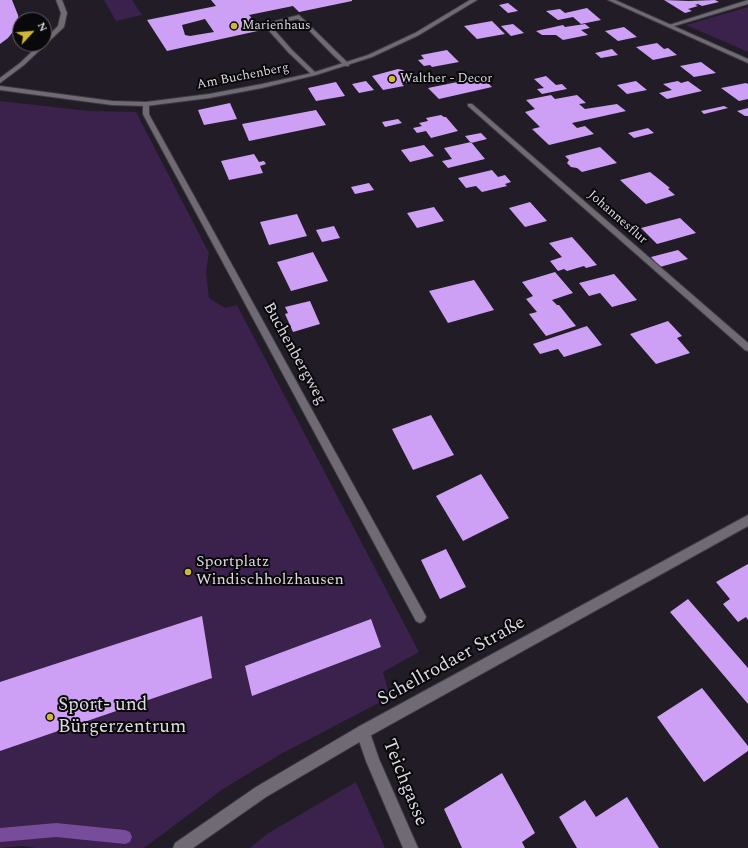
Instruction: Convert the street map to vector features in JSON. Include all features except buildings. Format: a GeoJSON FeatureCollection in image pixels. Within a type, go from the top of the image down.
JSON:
{"type":"FeatureCollection","features":[{"type":"Feature","properties":{"kind":"street"},"geometry":{"type":"LineString","coordinates":[[0,81],[22,64],[61,27],[64,13],[59,0]]}},
{"type":"Feature","properties":{"kind":"street","name":"Am Buchenberg"},"geometry":{"type":"LineString","coordinates":[[0,88],[112,104],[146,104],[217,94],[314,74],[347,65],[408,39],[433,26],[474,0]]}},
{"type":"Feature","properties":{"kind":"street"},"geometry":{"type":"LineString","coordinates":[[611,0],[748,61]]}},
{"type":"Feature","properties":{"kind":"street"},"geometry":{"type":"LineString","coordinates":[[669,26],[748,2]]}},
{"type":"Feature","properties":{"kind":"street"},"geometry":{"type":"LineString","coordinates":[[314,74],[290,51],[266,24],[299,17],[347,65]]}},
{"type":"Feature","properties":{"kind":"street","name":"Buchenbergweg"},"geometry":{"type":"LineString","coordinates":[[146,104],[146,114],[148,118],[420,617]]}},
{"type":"Feature","properties":{"kind":"street","name":"Johannesflur"},"geometry":{"type":"LineString","coordinates":[[470,105],[748,348]]}},
{"type":"Feature","properties":{"kind":"street","name":"Schellrodaer Straße"},"geometry":{"type":"LineString","coordinates":[[180,848],[262,792],[363,732],[748,520]]}},
{"type":"Feature","properties":{"kind":"street","name":"Teichgasse"},"geometry":{"type":"LineString","coordinates":[[363,732],[373,761],[411,848]]}},
{"type":"Feature","properties":{"kind":"shaded area"},"geometry":{"type":"Polygon","coordinates":[[[104,0],[132,0],[142,15],[116,21],[104,0]]]}},
{"type":"Feature","properties":{"kind":"shaded area"},"geometry":{"type":"Polygon","coordinates":[[[748,7],[748,52],[686,25],[748,7]]]}},
{"type":"Feature","properties":{"kind":"shaded area","name":"Sportplatz Windischholzhausen"},"geometry":{"type":"Polygon","coordinates":[[[0,101],[89,111],[136,112],[209,253],[206,272],[209,298],[225,308],[237,305],[419,652],[383,672],[390,697],[281,754],[223,789],[144,848],[36,848],[22,846],[0,848],[0,101]]]}},
{"type":"Feature","properties":{"kind":"shaded area"},"geometry":{"type":"Polygon","coordinates":[[[356,782],[385,848],[250,848],[267,834],[356,782]]]}},
{"type":"Feature","properties":{"kind":"waterway"},"geometry":{"type":"LineString","coordinates":[[0,835],[56,830],[125,837]]}},
{"type":"Feature","properties":{"kind":"place","name":"Marienhaus"},"geometry":{"type":"Point","coordinates":[234,26]}},
{"type":"Feature","properties":{"kind":"place","name":"Walther - Decor"},"geometry":{"type":"Point","coordinates":[392,79]}},
{"type":"Feature","properties":{"kind":"place","name":"Sportplatz Windischholzhausen"},"geometry":{"type":"Point","coordinates":[188,572]}},
{"type":"Feature","properties":{"kind":"place","name":"Sport- und Bürgerzentrum"},"geometry":{"type":"Point","coordinates":[50,717]}}]}
